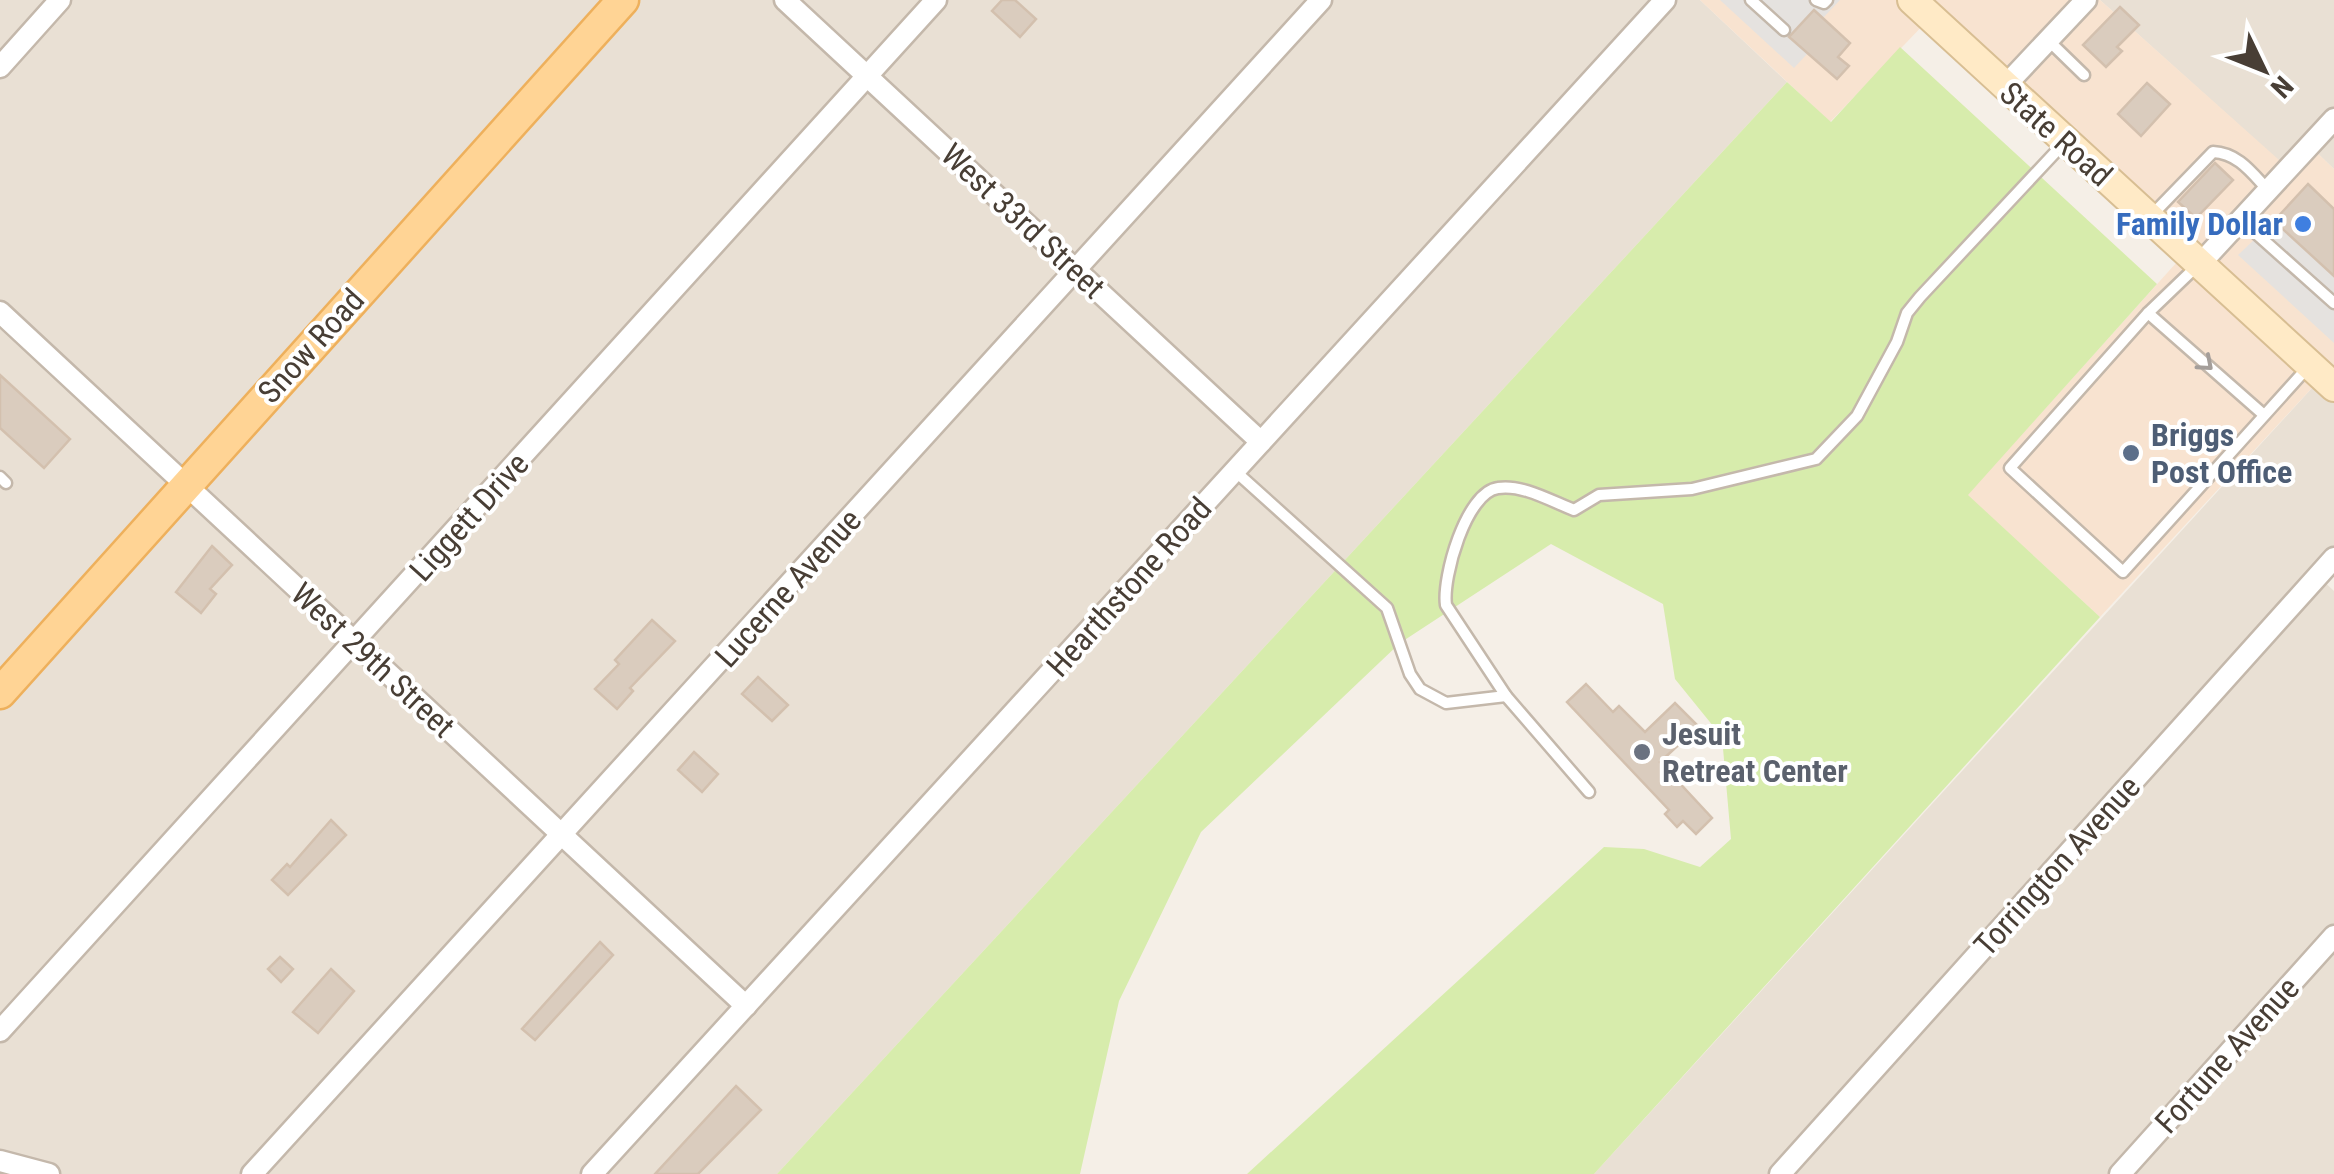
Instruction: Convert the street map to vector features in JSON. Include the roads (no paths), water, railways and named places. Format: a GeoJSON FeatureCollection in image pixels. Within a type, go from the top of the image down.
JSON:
{"type":"FeatureCollection","features":[{"type":"Feature","properties":{"kind":"main road","name":"Snow Road"},"geometry":{"type":"LineString","coordinates":[[0,693],[624,0]]}},
{"type":"Feature","properties":{"kind":"main road","name":"State Road"},"geometry":{"type":"LineString","coordinates":[[1912,0],[2334,387]]}},
{"type":"Feature","properties":{"kind":"street"},"geometry":{"type":"LineString","coordinates":[[0,67],[60,0]]}},
{"type":"Feature","properties":{"kind":"street","name":"West 33rd Street"},"geometry":{"type":"LineString","coordinates":[[784,0],[1261,442]]}},
{"type":"Feature","properties":{"kind":"street","name":"Liggett Drive"},"geometry":{"type":"LineString","coordinates":[[0,1031],[936,0]]}},
{"type":"Feature","properties":{"kind":"street","name":"Lucerne Avenue"},"geometry":{"type":"LineString","coordinates":[[252,1174],[1321,0]]}},
{"type":"Feature","properties":{"kind":"street","name":"Hearthstone Road"},"geometry":{"type":"LineString","coordinates":[[592,1174],[1665,0]]}},
{"type":"Feature","properties":{"kind":"street"},"geometry":{"type":"LineString","coordinates":[[2004,87],[2086,0]]}},
{"type":"Feature","properties":{"kind":"street"},"geometry":{"type":"LineString","coordinates":[[2200,264],[2334,119]]}},
{"type":"Feature","properties":{"kind":"street","name":"West 29th Street"},"geometry":{"type":"LineString","coordinates":[[0,312],[746,1006]]}},
{"type":"Feature","properties":{"kind":"street","name":"Torrington Avenue"},"geometry":{"type":"LineString","coordinates":[[1780,1174],[2334,558]]}},
{"type":"Feature","properties":{"kind":"street","name":"Fortune Avenue"},"geometry":{"type":"LineString","coordinates":[[2120,1174],[2334,936]]}},
{"type":"Feature","properties":{"kind":"street"},"geometry":{"type":"LineString","coordinates":[[0,1161],[49,1174]]}},
{"type":"Feature","properties":{"kind":"lane"},"geometry":{"type":"LineString","coordinates":[[1751,0],[1784,30]]}},
{"type":"Feature","properties":{"kind":"lane"},"geometry":{"type":"LineString","coordinates":[[1816,0],[1827,0]]}},
{"type":"Feature","properties":{"kind":"lane"},"geometry":{"type":"LineString","coordinates":[[2048,40],[2084,76]]}},
{"type":"Feature","properties":{"kind":"lane"},"geometry":{"type":"LineString","coordinates":[[1589,792],[1506,696],[1446,605],[1444,588],[1452,553],[1466,522],[1486,493],[1500,487],[1518,489],[1574,510],[1600,496],[1692,489],[1816,459],[1856,416],[1897,342],[1907,313],[1957,254],[2065,142]]}},
{"type":"Feature","properties":{"kind":"lane"},"geometry":{"type":"LineString","coordinates":[[2149,218],[2213,152],[2226,153],[2241,162],[2268,190]]}},
{"type":"Feature","properties":{"kind":"lane"},"geometry":{"type":"LineString","coordinates":[[2241,220],[2334,304]]}},
{"type":"Feature","properties":{"kind":"lane"},"geometry":{"type":"LineString","coordinates":[[2200,264],[2148,313],[2010,468],[2123,572],[2310,364]]}},
{"type":"Feature","properties":{"kind":"lane"},"geometry":{"type":"LineString","coordinates":[[2148,313],[2264,415]]}},
{"type":"Feature","properties":{"kind":"lane"},"geometry":{"type":"LineString","coordinates":[[1235,470],[1388,608],[1410,674],[1420,689],[1446,704],[1506,696]]}},
{"type":"Feature","properties":{"kind":"place","name":"Family Dollar"},"geometry":{"type":"Point","coordinates":[2303,224]}},
{"type":"Feature","properties":{"kind":"place","name":"Briggs Post Office"},"geometry":{"type":"Point","coordinates":[2131,453]}},
{"type":"Feature","properties":{"kind":"place","name":"Jesuit Retreat Center"},"geometry":{"type":"Point","coordinates":[1642,752]}}]}
